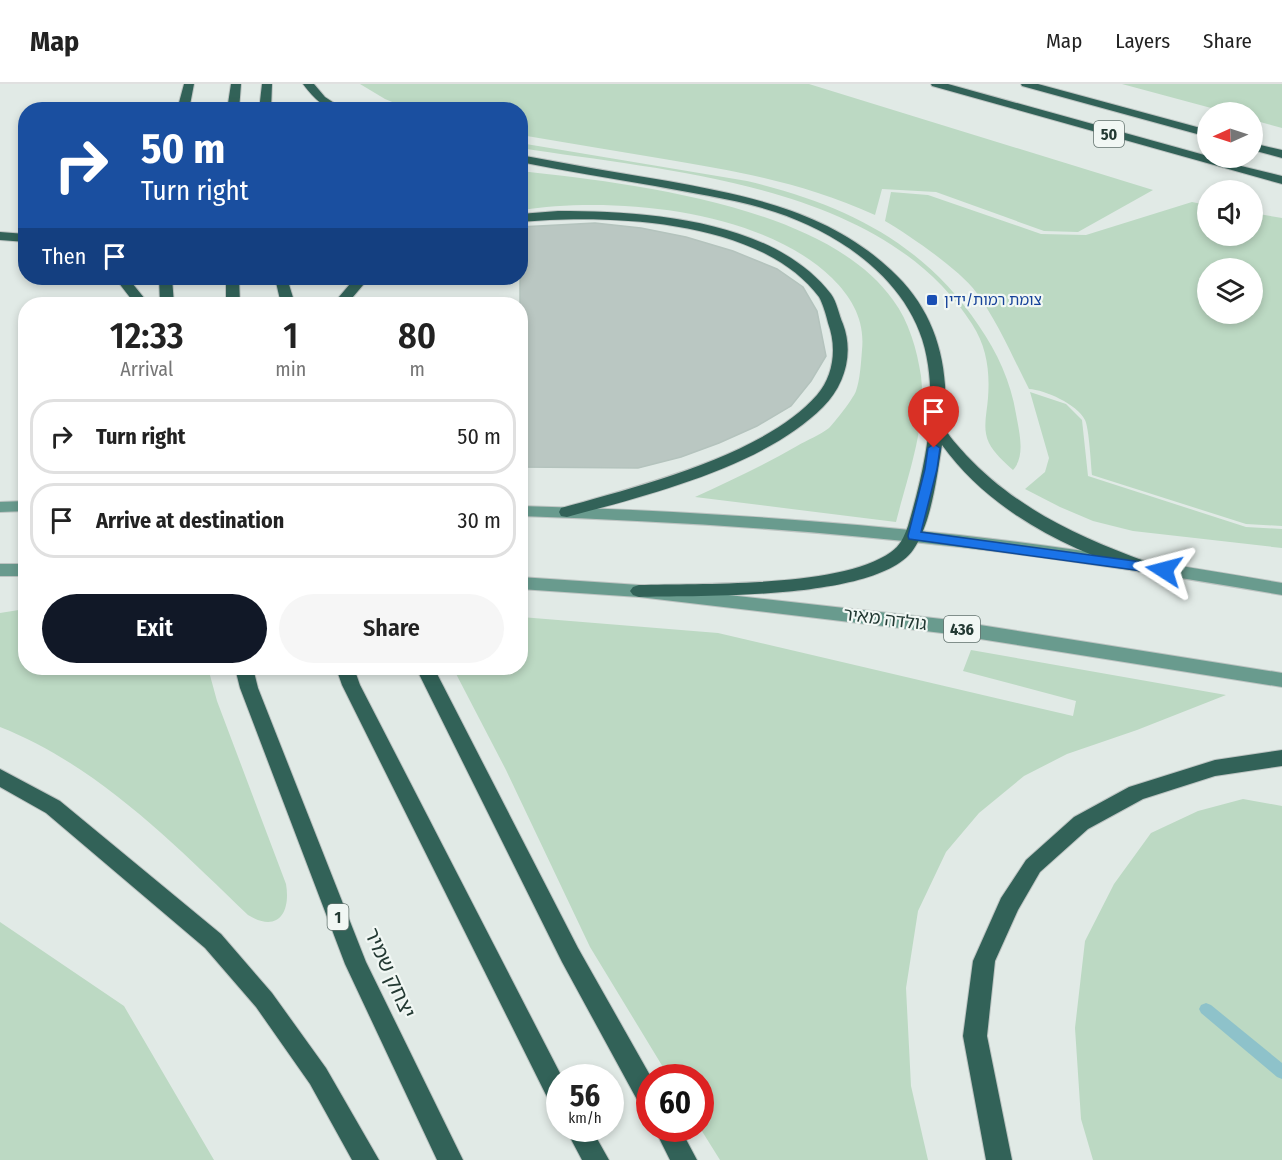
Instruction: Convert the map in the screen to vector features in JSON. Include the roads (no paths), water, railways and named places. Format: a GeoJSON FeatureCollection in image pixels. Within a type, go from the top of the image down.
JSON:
{"type":"FeatureCollection","features":[{"type":"Feature","properties":{"kind":"highway"},"geometry":{"type":"LineString","coordinates":[[185,102],[189,84]]}},
{"type":"Feature","properties":{"kind":"highway"},"geometry":{"type":"LineString","coordinates":[[233,102],[236,84]]}},
{"type":"Feature","properties":{"kind":"highway"},"geometry":{"type":"LineString","coordinates":[[266,102],[267,84]]}},
{"type":"Feature","properties":{"kind":"highway"},"geometry":{"type":"LineString","coordinates":[[308,84],[326,102]]}},
{"type":"Feature","properties":{"kind":"highway","name":"50"},"geometry":{"type":"LineString","coordinates":[[936,84],[1282,180]]}},
{"type":"Feature","properties":{"kind":"highway","name":"50"},"geometry":{"type":"LineString","coordinates":[[1026,84],[1197,131]]}},
{"type":"Feature","properties":{"kind":"highway"},"geometry":{"type":"LineString","coordinates":[[1263,149],[1282,154]]}},
{"type":"Feature","properties":{"kind":"highway"},"geometry":{"type":"LineString","coordinates":[[528,160],[733,198],[805,220],[839,237],[878,264],[902,288],[922,319],[934,355],[937,390],[931,469],[914,536],[894,559],[875,568],[847,576],[793,585],[639,591]]}},
{"type":"Feature","properties":{"kind":"highway"},"geometry":{"type":"LineString","coordinates":[[528,217],[580,214],[620,215],[658,219],[723,233],[760,246],[790,263],[819,289],[838,321],[841,351],[834,382],[817,404],[784,431],[682,477],[567,512]]}},
{"type":"Feature","properties":{"kind":"highway"},"geometry":{"type":"LineString","coordinates":[[0,236],[18,237]]}},
{"type":"Feature","properties":{"kind":"highway"},"geometry":{"type":"LineString","coordinates":[[127,285],[136,297]]}},
{"type":"Feature","properties":{"kind":"highway"},"geometry":{"type":"LineString","coordinates":[[346,297],[356,285]]}},
{"type":"Feature","properties":{"kind":"highway"},"geometry":{"type":"LineString","coordinates":[[936,426],[963,460],[1016,510],[1064,536],[1141,566]]}},
{"type":"Feature","properties":{"kind":"highway","name":"יצחק שמיר"},"geometry":{"type":"LineString","coordinates":[[246,675],[356,964],[450,1160]]}},
{"type":"Feature","properties":{"kind":"highway"},"geometry":{"type":"LineString","coordinates":[[347,675],[546,1069]]}},
{"type":"Feature","properties":{"kind":"highway"},"geometry":{"type":"LineString","coordinates":[[429,675],[570,955],[636,1074]]}},
{"type":"Feature","properties":{"kind":"highway"},"geometry":{"type":"LineString","coordinates":[[999,1160],[975,1036],[984,961],[1009,905],[1033,866],[1081,823],[1136,793],[1215,768],[1282,758]]}},
{"type":"Feature","properties":{"kind":"highway"},"geometry":{"type":"LineString","coordinates":[[0,777],[53,807],[213,941],[264,1000],[318,1076],[366,1160]]}},
{"type":"Feature","properties":{"kind":"highway"},"geometry":{"type":"LineString","coordinates":[[586,1142],[596,1160]]}},
{"type":"Feature","properties":{"kind":"highway"},"geometry":{"type":"LineString","coordinates":[[674,1142],[684,1160]]}},
{"type":"Feature","properties":{"kind":"main road"},"geometry":{"type":"LineString","coordinates":[[0,507],[18,506]]}},
{"type":"Feature","properties":{"kind":"main road"},"geometry":{"type":"LineString","coordinates":[[528,511],[914,536],[1141,566],[1282,589]]}},
{"type":"Feature","properties":{"kind":"main road"},"geometry":{"type":"LineString","coordinates":[[0,570],[18,570]]}},
{"type":"Feature","properties":{"kind":"main road","name":"גולדה מאיר"},"geometry":{"type":"LineString","coordinates":[[528,584],[639,591],[942,626],[1282,680]]}},
{"type":"Feature","properties":{"kind":"waterway"},"geometry":{"type":"LineString","coordinates":[[1206,1009],[1282,1072]]}},
{"type":"Feature","properties":{"kind":"place","name":"צומת רמות/ידין"},"geometry":{"type":"Point","coordinates":[932,300]}}]}
